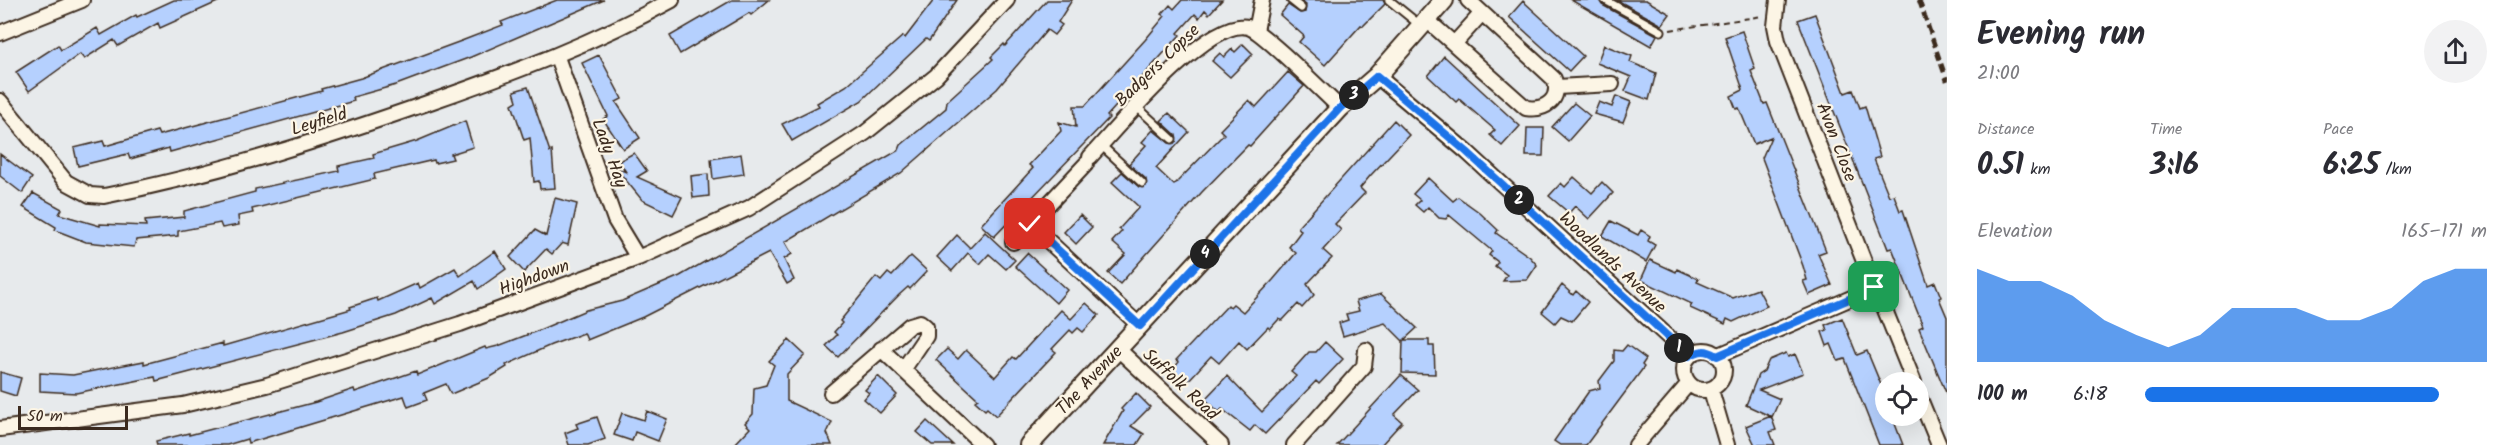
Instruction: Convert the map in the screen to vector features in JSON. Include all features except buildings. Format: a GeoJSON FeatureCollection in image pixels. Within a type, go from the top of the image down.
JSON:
{"type":"FeatureCollection","features":[{"type":"Feature","properties":{"kind":"street"},"geometry":{"type":"LineString","coordinates":[[0,33],[82,0]]}},
{"type":"Feature","properties":{"kind":"street","name":"Leyfield"},"geometry":{"type":"LineString","coordinates":[[0,100],[66,182],[90,195],[104,196],[211,171],[343,133],[557,57],[672,0]]}},
{"type":"Feature","properties":{"kind":"street","name":"Highdown"},"geometry":{"type":"LineString","coordinates":[[0,429],[183,405],[267,385],[460,324],[638,258],[749,208],[864,133],[936,76],[1007,0]]}},
{"type":"Feature","properties":{"kind":"street"},"geometry":{"type":"LineString","coordinates":[[1262,0],[1256,31],[1340,108]]}},
{"type":"Feature","properties":{"kind":"street","name":"The Avenue"},"geometry":{"type":"LineString","coordinates":[[1029,445],[1340,108],[1377,76],[1444,0]]}},
{"type":"Feature","properties":{"kind":"street"},"geometry":{"type":"LineString","coordinates":[[1424,23],[1454,44],[1526,108],[1535,110],[1546,106],[1555,97],[1557,87],[1554,79],[1468,0]]}},
{"type":"Feature","properties":{"kind":"street","name":"Avon Close"},"geometry":{"type":"LineString","coordinates":[[1777,7],[1778,41],[1874,287],[1870,293]]}},
{"type":"Feature","properties":{"kind":"street"},"geometry":{"type":"LineString","coordinates":[[1454,44],[1482,13]]}},
{"type":"Feature","properties":{"kind":"street","name":"Badgers Copse"},"geometry":{"type":"LineString","coordinates":[[1013,242],[1101,145],[1189,54],[1215,34],[1238,26],[1256,31]]}},
{"type":"Feature","properties":{"kind":"street","name":"Lady Hay"},"geometry":{"type":"LineString","coordinates":[[557,57],[615,220],[638,258]]}},
{"type":"Feature","properties":{"kind":"street","name":"Woodlands Avenue"},"geometry":{"type":"LineString","coordinates":[[1377,76],[1467,152],[1689,356]]}},
{"type":"Feature","properties":{"kind":"street"},"geometry":{"type":"LineString","coordinates":[[1557,87],[1612,84]]}},
{"type":"Feature","properties":{"kind":"street"},"geometry":{"type":"LineString","coordinates":[[1030,224],[1140,326]]}},
{"type":"Feature","properties":{"kind":"street"},"geometry":{"type":"LineString","coordinates":[[1717,356],[1856,296],[1870,293],[1883,305],[1910,372]]}},
{"type":"Feature","properties":{"kind":"street"},"geometry":{"type":"LineString","coordinates":[[831,393],[916,321],[924,324],[926,336],[903,370]]}},
{"type":"Feature","properties":{"kind":"street","name":"Suffolk Road"},"geometry":{"type":"LineString","coordinates":[[1118,349],[1221,445]]}},
{"type":"Feature","properties":{"kind":"street"},"geometry":{"type":"LineString","coordinates":[[881,350],[983,445]]}},
{"type":"Feature","properties":{"kind":"street"},"geometry":{"type":"LineString","coordinates":[[1294,445],[1364,366],[1366,350]]}},
{"type":"Feature","properties":{"kind":"street"},"geometry":{"type":"LineString","coordinates":[[1708,350],[1717,356],[1723,367],[1722,378],[1718,385],[1711,390],[1696,388],[1689,384],[1684,375],[1689,356],[1697,351],[1708,350]]}},
{"type":"Feature","properties":{"kind":"street"},"geometry":{"type":"LineString","coordinates":[[1636,445],[1689,384]]}},
{"type":"Feature","properties":{"kind":"street"},"geometry":{"type":"LineString","coordinates":[[1711,390],[1727,445]]}},
{"type":"Feature","properties":{"kind":"street"},"geometry":{"type":"LineString","coordinates":[[1929,421],[1939,445]]}},
{"type":"Feature","properties":{"kind":"lane"},"geometry":{"type":"LineString","coordinates":[[1291,0],[1300,8]]}},
{"type":"Feature","properties":{"kind":"lane"},"geometry":{"type":"LineString","coordinates":[[1389,0],[1424,23]]}},
{"type":"Feature","properties":{"kind":"lane"},"geometry":{"type":"LineString","coordinates":[[1605,0],[1661,31]]}},
{"type":"Feature","properties":{"kind":"lane"},"geometry":{"type":"LineString","coordinates":[[1137,107],[1172,139]]}},
{"type":"Feature","properties":{"kind":"lane"},"geometry":{"type":"LineString","coordinates":[[1101,145],[1142,183]]}},
{"type":"Feature","properties":{"kind":"path"},"geometry":{"type":"LineString","coordinates":[[1661,31],[1777,7]]}},
{"type":"Feature","properties":{"kind":"railway"},"geometry":{"type":"LineString","coordinates":[[1919,0],[1947,81]]}},
{"type":"Feature","properties":{"kind":"route"},"geometry":{"type":"LineString","coordinates":[[1030,224],[1140,326],[1340,108],[1377,76],[1467,152],[1689,356],[1697,351],[1708,350],[1717,356],[1737,345],[1856,296],[1870,293],[1874,287]]}}]}
